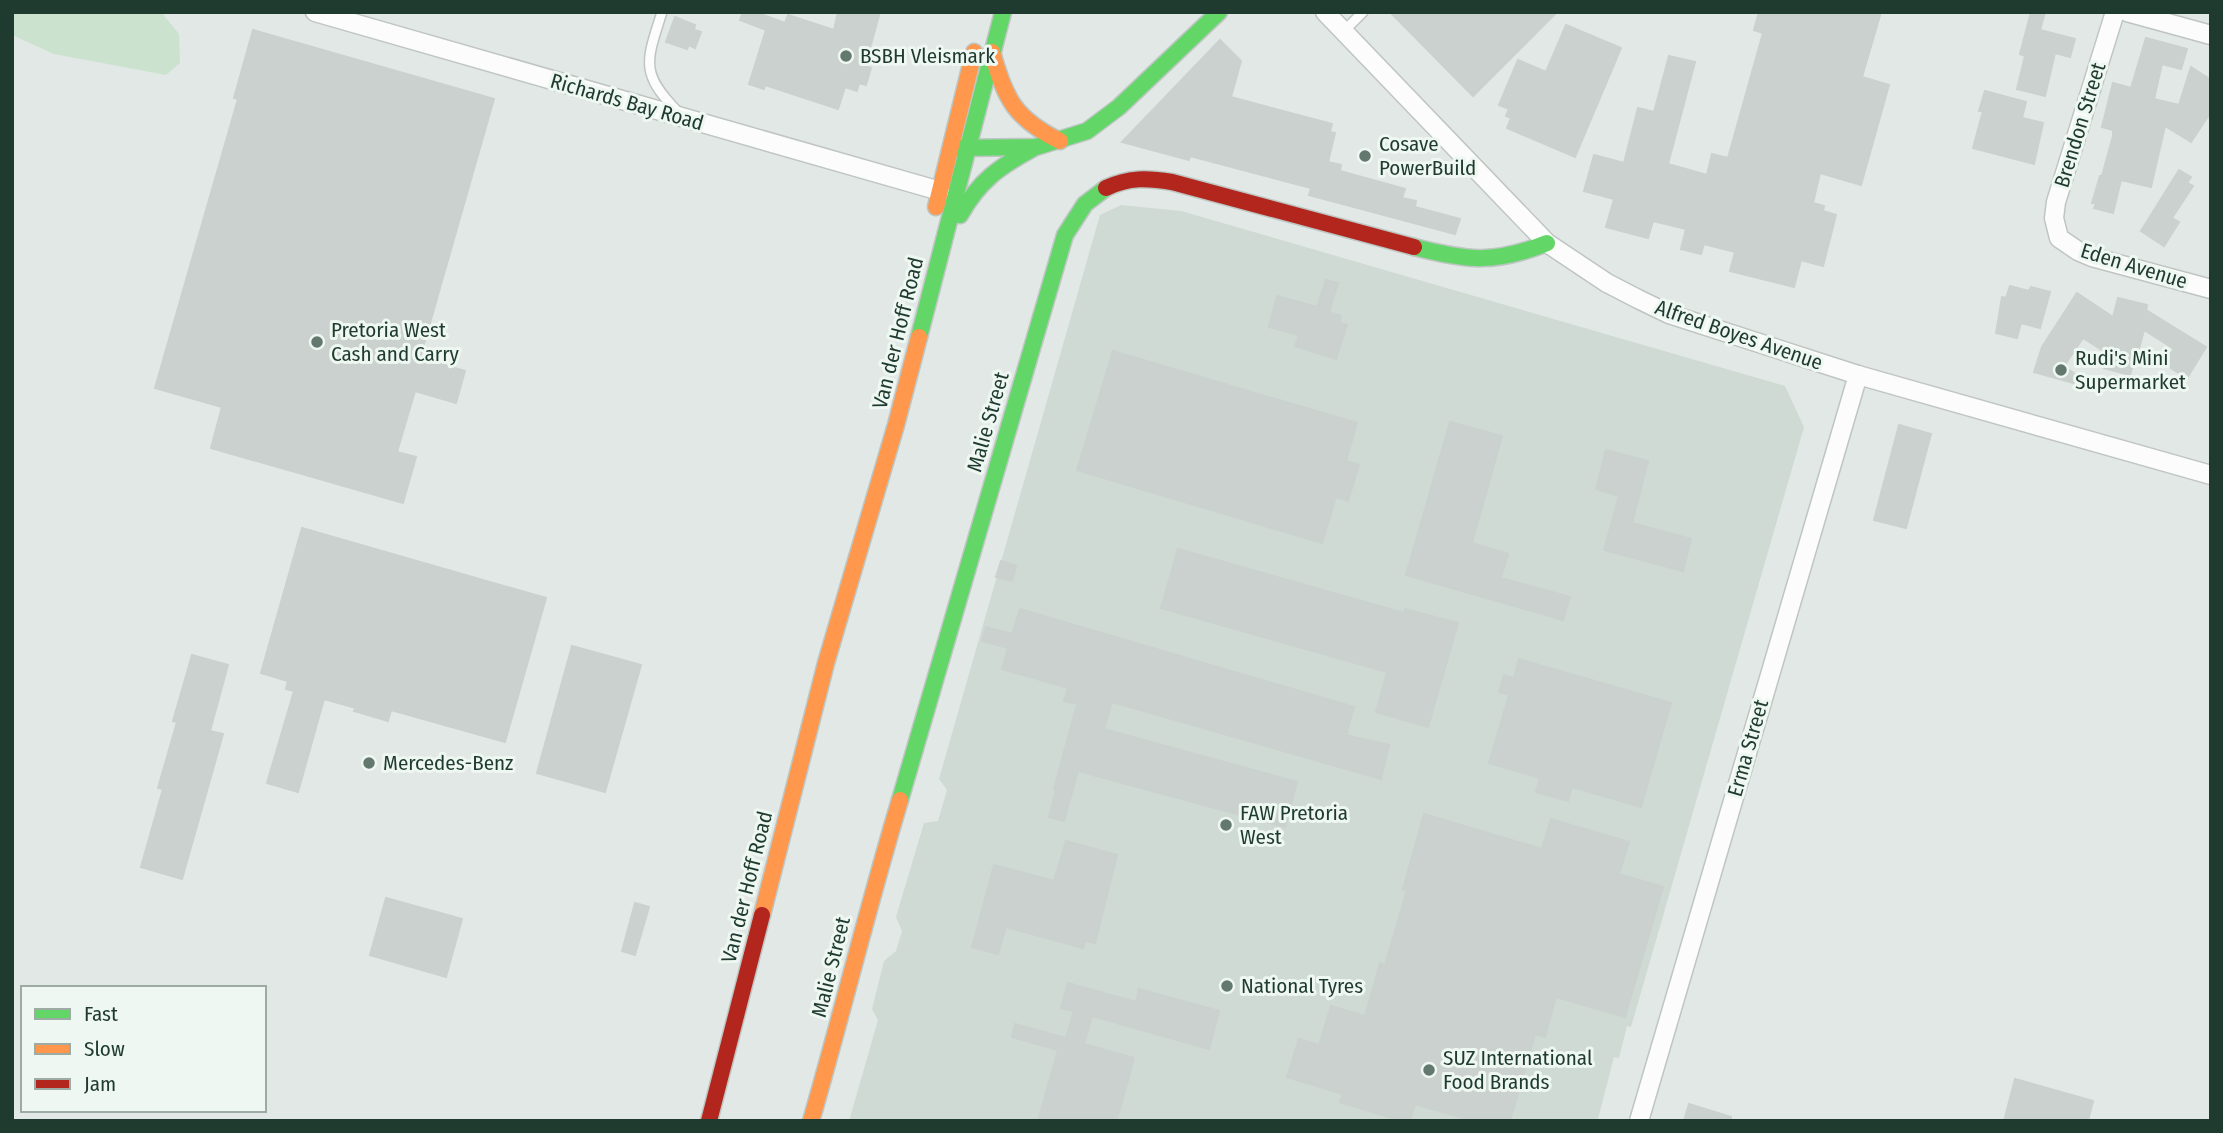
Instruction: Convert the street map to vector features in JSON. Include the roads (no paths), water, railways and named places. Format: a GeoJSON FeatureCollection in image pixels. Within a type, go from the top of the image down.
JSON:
{"type":"FeatureCollection","features":[{"type":"Feature","properties":{"kind":"main road","name":"Van der Hoff Road"},"geometry":{"type":"LineString","coordinates":[[709,1121],[826,663],[896,425],[1003,12]]}},
{"type":"Feature","properties":{"kind":"main road"},"geometry":{"type":"LineString","coordinates":[[950,148],[1035,147],[1087,131],[1119,107],[1219,12]]}},
{"type":"Feature","properties":{"kind":"main road"},"geometry":{"type":"LineString","coordinates":[[930,228],[980,33]]}},
{"type":"Feature","properties":{"kind":"main road"},"geometry":{"type":"LineString","coordinates":[[992,51],[1007,100],[1032,126],[1060,141]]}},
{"type":"Feature","properties":{"kind":"main road"},"geometry":{"type":"LineString","coordinates":[[932,283],[970,194],[987,175],[1035,147]]}},
{"type":"Feature","properties":{"kind":"main road","name":"Malie Street"},"geometry":{"type":"LineString","coordinates":[[811,1121],[876,879],[1065,235],[1072,219],[1091,197],[1107,186],[1140,177],[1172,182],[1438,253],[1482,261],[1508,259],[1547,243]]}},
{"type":"Feature","properties":{"kind":"main road","name":"Van der Hoff Road"},"geometry":{"type":"LineString","coordinates":[[826,663],[850,537],[874,445]]}},
{"type":"Feature","properties":{"kind":"street","name":"Richards Bay Road"},"geometry":{"type":"LineString","coordinates":[[315,12],[940,191]]}},
{"type":"Feature","properties":{"kind":"street","name":"Alfred Boyes Avenue"},"geometry":{"type":"LineString","coordinates":[[1325,12],[1547,243],[1607,283],[1669,314],[1858,375],[2211,475]]}},
{"type":"Feature","properties":{"kind":"street","name":"Brendon Street"},"geometry":{"type":"LineString","coordinates":[[2059,238],[2054,218],[2056,202],[2115,12]]}},
{"type":"Feature","properties":{"kind":"street"},"geometry":{"type":"LineString","coordinates":[[2127,12],[2211,35]]}},
{"type":"Feature","properties":{"kind":"street","name":"Eden Avenue"},"geometry":{"type":"LineString","coordinates":[[2059,238],[2092,257],[2211,289]]}},
{"type":"Feature","properties":{"kind":"street","name":"Erma Street"},"geometry":{"type":"LineString","coordinates":[[1639,1121],[1858,375]]}},
{"type":"Feature","properties":{"kind":"lane"},"geometry":{"type":"LineString","coordinates":[[662,12],[648,56],[650,73],[653,83],[683,118]]}},
{"type":"Feature","properties":{"kind":"lane"},"geometry":{"type":"LineString","coordinates":[[1343,32],[1363,12]]}},
{"type":"Feature","properties":{"kind":"place","name":"BSBH Vleismark"},"geometry":{"type":"Point","coordinates":[846,56]}},
{"type":"Feature","properties":{"kind":"place","name":"Cosave PowerBuild"},"geometry":{"type":"Point","coordinates":[1365,156]}},
{"type":"Feature","properties":{"kind":"place","name":"Pretoria West Cash and Carry"},"geometry":{"type":"Point","coordinates":[317,342]}},
{"type":"Feature","properties":{"kind":"place","name":"Rudi's Mini Supermarket"},"geometry":{"type":"Point","coordinates":[2061,370]}},
{"type":"Feature","properties":{"kind":"place","name":"Mercedes-Benz"},"geometry":{"type":"Point","coordinates":[369,763]}},
{"type":"Feature","properties":{"kind":"place","name":"FAW Pretoria West"},"geometry":{"type":"Point","coordinates":[1226,825]}},
{"type":"Feature","properties":{"kind":"place","name":"National Tyres"},"geometry":{"type":"Point","coordinates":[1227,986]}},
{"type":"Feature","properties":{"kind":"place","name":"SUZ International Food Brands"},"geometry":{"type":"Point","coordinates":[1429,1070]}}]}
